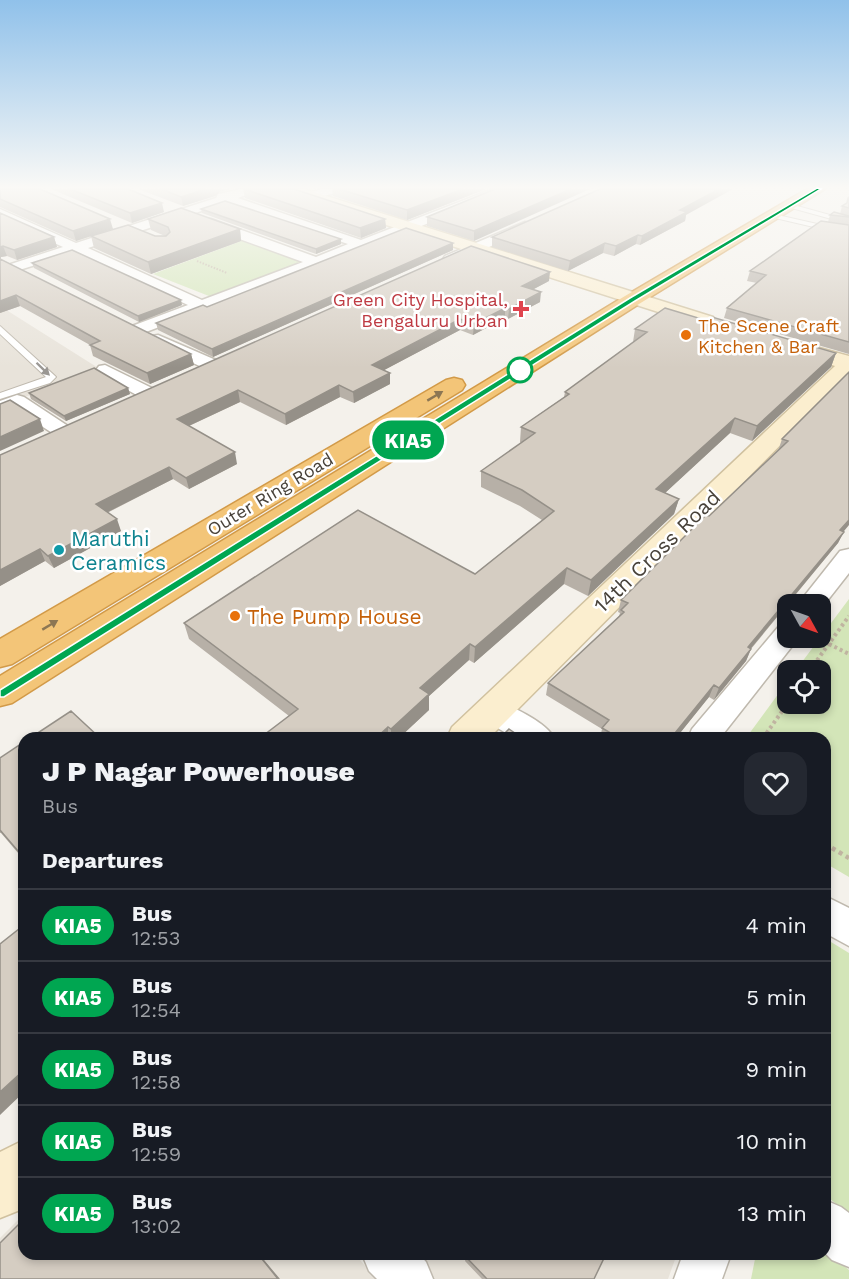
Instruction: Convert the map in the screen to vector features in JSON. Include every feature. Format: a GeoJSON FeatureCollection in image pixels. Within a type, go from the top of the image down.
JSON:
{"type":"FeatureCollection","features":[{"type":"Feature","properties":{"kind":"highway","name":"Outer Ring Road"},"geometry":{"type":"LineString","coordinates":[[669,259],[689,249]]}},
{"type":"Feature","properties":{"kind":"highway","name":"Outer Ring Road"},"geometry":{"type":"LineString","coordinates":[[0,654],[627,290],[709,249]]}},
{"type":"Feature","properties":{"kind":"highway","name":"Outer Ring Road"},"geometry":{"type":"LineString","coordinates":[[0,693],[627,290]]}},
{"type":"Feature","properties":{"kind":"street"},"geometry":{"type":"LineString","coordinates":[[16,267],[73,249]]}},
{"type":"Feature","properties":{"kind":"street"},"geometry":{"type":"LineString","coordinates":[[77,249],[202,306]]}},
{"type":"Feature","properties":{"kind":"street"},"geometry":{"type":"LineString","coordinates":[[281,249],[318,262]]}},
{"type":"Feature","properties":{"kind":"street"},"geometry":{"type":"LineString","coordinates":[[191,375],[218,363],[133,328],[202,306],[353,249]]}},
{"type":"Feature","properties":{"kind":"street"},"geometry":{"type":"LineString","coordinates":[[430,268],[474,249],[627,290],[723,326]]}},
{"type":"Feature","properties":{"kind":"street"},"geometry":{"type":"LineString","coordinates":[[0,258],[36,277]]}},
{"type":"Feature","properties":{"kind":"street"},"geometry":{"type":"LineString","coordinates":[[768,340],[849,364]]}},
{"type":"Feature","properties":{"kind":"street","name":"14th Cross Road"},"geometry":{"type":"LineString","coordinates":[[471,732],[849,364]]}},
{"type":"Feature","properties":{"kind":"street"},"geometry":{"type":"LineString","coordinates":[[105,370],[155,391],[128,403]]}},
{"type":"Feature","properties":{"kind":"street"},"geometry":{"type":"LineString","coordinates":[[0,408],[17,401],[70,429],[43,441]]}},
{"type":"Feature","properties":{"kind":"street"},"geometry":{"type":"LineString","coordinates":[[819,594],[849,557]]}},
{"type":"Feature","properties":{"kind":"street"},"geometry":{"type":"LineString","coordinates":[[708,732],[777,647]]}},
{"type":"Feature","properties":{"kind":"street"},"geometry":{"type":"LineString","coordinates":[[493,711],[529,732]]}},
{"type":"Feature","properties":{"kind":"street"},"geometry":{"type":"LineString","coordinates":[[831,917],[849,928]]}},
{"type":"Feature","properties":{"kind":"street"},"geometry":{"type":"LineString","coordinates":[[0,1190],[18,1173]]}},
{"type":"Feature","properties":{"kind":"street"},"geometry":{"type":"LineString","coordinates":[[831,1228],[849,1243]]}},
{"type":"Feature","properties":{"kind":"street"},"geometry":{"type":"LineString","coordinates":[[392,1260],[409,1279]]}},
{"type":"Feature","properties":{"kind":"street"},"geometry":{"type":"LineString","coordinates":[[699,1279],[705,1260]]}},
{"type":"Feature","properties":{"kind":"lane"},"geometry":{"type":"LineString","coordinates":[[0,329],[51,377],[47,381],[0,396]]}},
{"type":"Feature","properties":{"kind":"path"},"geometry":{"type":"LineString","coordinates":[[831,640],[849,616]]}},
{"type":"Feature","properties":{"kind":"path"},"geometry":{"type":"LineString","coordinates":[[831,645],[849,654]]}},
{"type":"Feature","properties":{"kind":"path"},"geometry":{"type":"LineString","coordinates":[[767,732],[780,714]]}},
{"type":"Feature","properties":{"kind":"path"},"geometry":{"type":"LineString","coordinates":[[831,848],[849,858]]}},
{"type":"Feature","properties":{"kind":"shaded area"},"geometry":{"type":"Polygon","coordinates":[[[0,306],[103,371],[0,405],[0,306]]]}},
{"type":"Feature","properties":{"kind":"shaded area"},"geometry":{"type":"Polygon","coordinates":[[[18,1220],[18,1260],[360,1260],[376,1279],[0,1279],[0,1238],[18,1220]]]}},
{"type":"Feature","properties":{"kind":"shaded area"},"geometry":{"type":"Polygon","coordinates":[[[414,1260],[675,1260],[668,1279],[431,1279],[414,1260]]]}},
{"type":"Feature","properties":{"kind":"green space"},"geometry":{"type":"Polygon","coordinates":[[[221,249],[268,249],[304,262],[214,298],[153,274],[221,249]]]}},
{"type":"Feature","properties":{"kind":"green space"},"geometry":{"type":"Polygon","coordinates":[[[849,599],[849,877],[831,866],[831,732],[750,732],[777,696],[777,714],[831,714],[831,660],[803,660],[812,648],[831,648],[831,623],[849,599]]]}},
{"type":"Feature","properties":{"kind":"green space"},"geometry":{"type":"Polygon","coordinates":[[[831,942],[849,953],[849,1214],[831,1200],[831,942]]]}},
{"type":"Feature","properties":{"kind":"green space"},"geometry":{"type":"Polygon","coordinates":[[[831,1255],[849,1270],[849,1279],[751,1279],[755,1260],[831,1260],[831,1255]]]}},
{"type":"Feature","properties":{"kind":"building"},"geometry":{"type":"Polygon","coordinates":[[[119,249],[185,249],[148,262],[119,249]]]}},
{"type":"Feature","properties":{"kind":"building"},"geometry":{"type":"Polygon","coordinates":[[[354,249],[440,249],[212,349],[156,323],[203,305],[207,307],[354,249]]]}},
{"type":"Feature","properties":{"kind":"building"},"geometry":{"type":"Polygon","coordinates":[[[465,249],[479,249],[550,272],[522,286],[541,292],[509,309],[505,308],[474,324],[460,319],[372,365],[390,373],[353,392],[339,385],[285,414],[238,390],[177,419],[235,452],[186,478],[169,467],[96,504],[117,519],[48,556],[40,549],[0,570],[0,455],[465,249]]]}},
{"type":"Feature","properties":{"kind":"building"},"geometry":{"type":"Polygon","coordinates":[[[530,249],[594,249],[570,261],[530,249]]]}},
{"type":"Feature","properties":{"kind":"building"},"geometry":{"type":"Polygon","coordinates":[[[782,249],[849,249],[849,342],[727,308],[766,275],[750,271],[782,249]]]}},
{"type":"Feature","properties":{"kind":"building"},"geometry":{"type":"Polygon","coordinates":[[[72,250],[181,300],[138,316],[32,263],[72,250]]]}},
{"type":"Feature","properties":{"kind":"building"},"geometry":{"type":"Polygon","coordinates":[[[0,259],[191,354],[147,373],[90,345],[100,341],[16,295],[0,301],[0,259]]]}},
{"type":"Feature","properties":{"kind":"building"},"geometry":{"type":"Polygon","coordinates":[[[665,308],[708,321],[712,317],[836,353],[757,426],[735,418],[656,489],[679,499],[591,580],[567,568],[475,647],[470,644],[420,688],[429,694],[391,729],[388,727],[383,732],[268,732],[298,709],[184,623],[358,510],[475,574],[554,511],[522,490],[481,471],[535,433],[521,427],[569,394],[565,392],[647,332],[635,329],[665,308]]]}},
{"type":"Feature","properties":{"kind":"building"},"geometry":{"type":"Polygon","coordinates":[[[94,368],[128,388],[64,416],[29,393],[94,368]]]}},
{"type":"Feature","properties":{"kind":"building"},"geometry":{"type":"Polygon","coordinates":[[[849,372],[849,520],[840,530],[844,532],[792,594],[777,594],[777,612],[748,647],[751,649],[719,688],[714,685],[676,732],[609,732],[602,728],[609,720],[548,683],[624,612],[621,610],[628,603],[621,600],[706,515],[709,516],[788,441],[782,439],[849,372]]]}},
{"type":"Feature","properties":{"kind":"building"},"geometry":{"type":"Polygon","coordinates":[[[10,400],[40,419],[0,437],[0,404],[10,400]]]}},
{"type":"Feature","properties":{"kind":"building"},"geometry":{"type":"Polygon","coordinates":[[[71,711],[94,732],[39,732],[71,711]]]}},
{"type":"Feature","properties":{"kind":"building"},"geometry":{"type":"Polygon","coordinates":[[[18,746],[18,851],[0,830],[0,758],[18,746]]]}},
{"type":"Feature","properties":{"kind":"building"},"geometry":{"type":"Polygon","coordinates":[[[18,930],[18,1076],[0,1092],[0,944],[18,930]]]}},
{"type":"Feature","properties":{"kind":"building"},"geometry":{"type":"Polygon","coordinates":[[[18,1225],[18,1260],[263,1260],[278,1279],[0,1279],[0,1243],[18,1225]]]}},
{"type":"Feature","properties":{"kind":"building"},"geometry":{"type":"Polygon","coordinates":[[[469,1260],[603,1260],[594,1279],[487,1279],[469,1260]]]}},
{"type":"Feature","properties":{"kind":"bus line","name":"KIA5"},"geometry":{"type":"LineString","coordinates":[[0,693],[718,249]]}},
{"type":"Feature","properties":{"kind":"place","name":"Green City Hospital, Bengaluru Urban"},"geometry":{"type":"Point","coordinates":[521,309]}},
{"type":"Feature","properties":{"kind":"place","name":"The Scene Craft Kitchen & Bar"},"geometry":{"type":"Point","coordinates":[686,335]}},
{"type":"Feature","properties":{"kind":"place","name":"Maruthi Ceramics"},"geometry":{"type":"Point","coordinates":[59,550]}},
{"type":"Feature","properties":{"kind":"place","name":"The Pump House"},"geometry":{"type":"Point","coordinates":[235,616]}}]}
